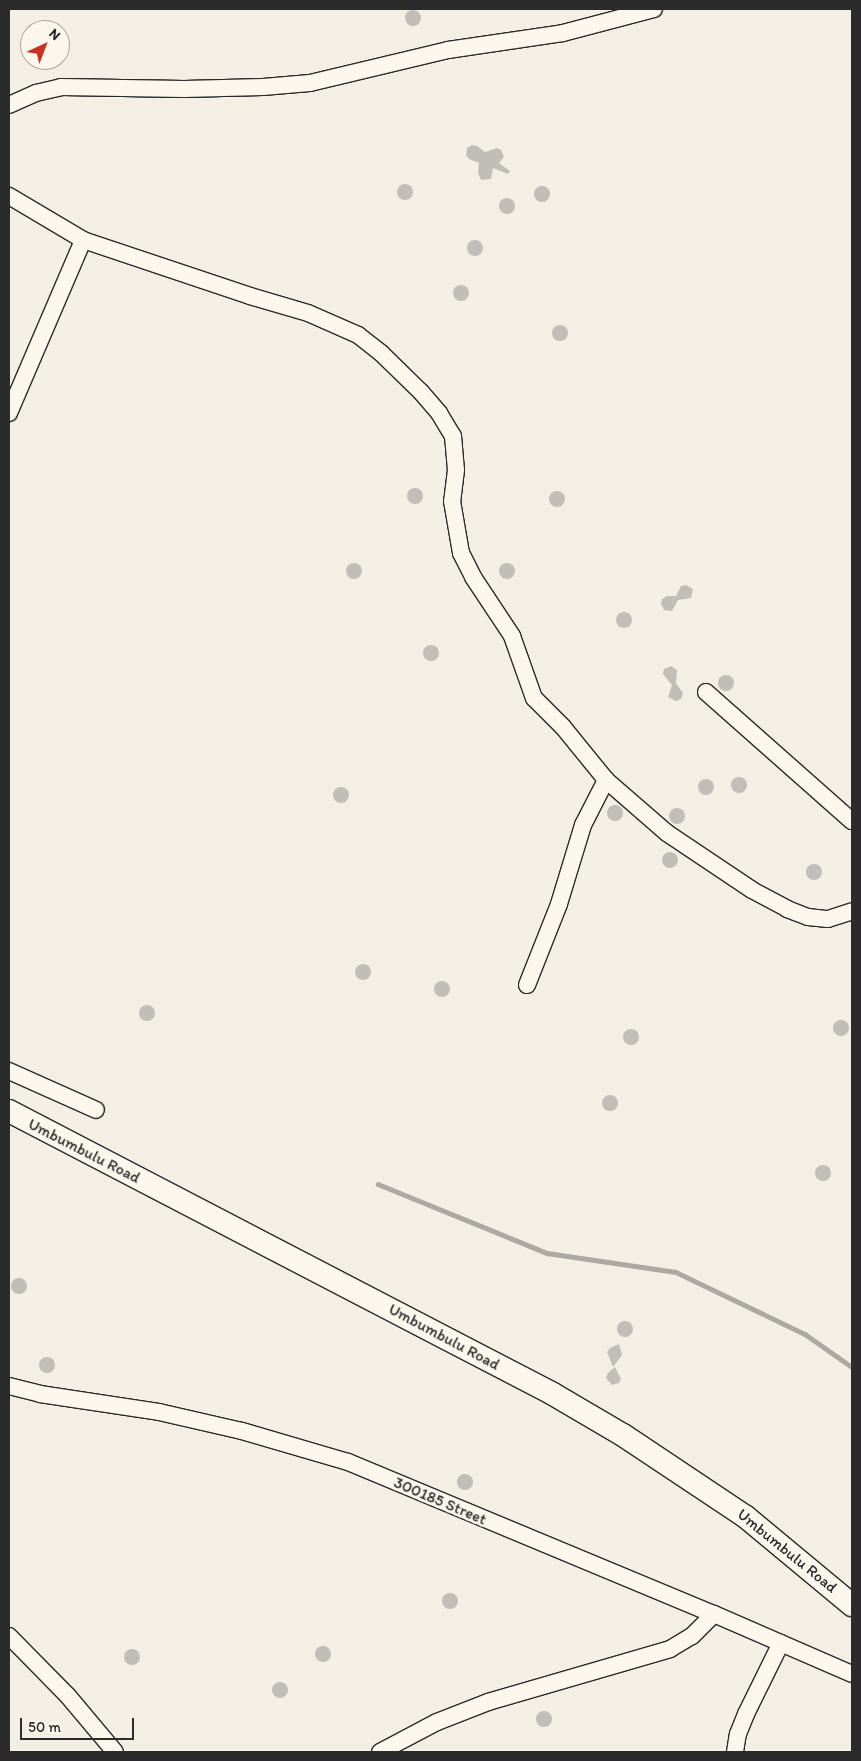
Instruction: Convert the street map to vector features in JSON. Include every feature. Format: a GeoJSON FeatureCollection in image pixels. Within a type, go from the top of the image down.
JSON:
{"type":"FeatureCollection","features":[{"type":"Feature","properties":{"kind":"main road","name":"Umbumbulu Road"},"geometry":{"type":"LineString","coordinates":[[9,1112],[553,1394],[623,1435],[746,1517],[852,1605]]}},
{"type":"Feature","properties":{"kind":"street"},"geometry":{"type":"LineString","coordinates":[[9,105],[36,93],[61,87],[184,90],[310,83],[448,50],[563,33],[654,9]]}},
{"type":"Feature","properties":{"kind":"street"},"geometry":{"type":"LineString","coordinates":[[9,196],[83,240],[250,296],[308,312],[358,335],[381,353],[421,392],[439,413],[452,436],[456,470],[452,501],[461,552],[473,577],[512,636],[534,698],[563,727],[606,780],[667,833],[752,890],[787,909],[808,917],[828,919],[852,911]]}},
{"type":"Feature","properties":{"kind":"street"},"geometry":{"type":"LineString","coordinates":[[9,413],[83,240]]}},
{"type":"Feature","properties":{"kind":"street"},"geometry":{"type":"LineString","coordinates":[[706,692],[852,821]]}},
{"type":"Feature","properties":{"kind":"street"},"geometry":{"type":"LineString","coordinates":[[527,985],[559,904],[583,825],[606,780]]}},
{"type":"Feature","properties":{"kind":"street"},"geometry":{"type":"LineString","coordinates":[[9,1071],[96,1110]]}},
{"type":"Feature","properties":{"kind":"street","name":"300185 Street"},"geometry":{"type":"LineString","coordinates":[[9,1386],[40,1394],[159,1412],[242,1431],[348,1462],[714,1614],[852,1674]]}},
{"type":"Feature","properties":{"kind":"street"},"geometry":{"type":"LineString","coordinates":[[380,1752],[437,1722],[488,1702],[670,1649],[692,1636],[714,1614]]}},
{"type":"Feature","properties":{"kind":"street"},"geometry":{"type":"LineString","coordinates":[[9,1636],[68,1696],[115,1752]]}},
{"type":"Feature","properties":{"kind":"street"},"geometry":{"type":"LineString","coordinates":[[736,1752],[738,1734],[746,1714],[781,1643]]}},
{"type":"Feature","properties":{"kind":"building"},"geometry":{"type":"Polygon","coordinates":[[[413,10],[421,18],[413,26],[405,18],[413,10]]]}},
{"type":"Feature","properties":{"kind":"building"},"geometry":{"type":"Polygon","coordinates":[[[472,145],[485,152],[497,148],[501,150],[504,157],[499,163],[510,171],[508,174],[493,168],[491,179],[481,180],[478,173],[479,163],[469,159],[466,155],[467,148],[472,145]]]}},
{"type":"Feature","properties":{"kind":"building"},"geometry":{"type":"Polygon","coordinates":[[[405,184],[413,192],[405,200],[397,192],[405,184]]]}},
{"type":"Feature","properties":{"kind":"building"},"geometry":{"type":"Polygon","coordinates":[[[542,186],[550,194],[542,202],[534,194],[542,186]]]}},
{"type":"Feature","properties":{"kind":"building"},"geometry":{"type":"Polygon","coordinates":[[[507,198],[515,206],[507,214],[499,206],[507,198]]]}},
{"type":"Feature","properties":{"kind":"building"},"geometry":{"type":"Polygon","coordinates":[[[475,240],[483,248],[475,256],[467,248],[475,240]]]}},
{"type":"Feature","properties":{"kind":"building"},"geometry":{"type":"Polygon","coordinates":[[[461,285],[469,293],[461,301],[453,293],[461,285]]]}},
{"type":"Feature","properties":{"kind":"building"},"geometry":{"type":"Polygon","coordinates":[[[560,325],[568,333],[560,341],[552,333],[560,325]]]}},
{"type":"Feature","properties":{"kind":"building"},"geometry":{"type":"Polygon","coordinates":[[[415,488],[423,496],[415,504],[407,496],[415,488]]]}},
{"type":"Feature","properties":{"kind":"building"},"geometry":{"type":"Polygon","coordinates":[[[557,491],[565,499],[557,507],[549,499],[557,491]]]}},
{"type":"Feature","properties":{"kind":"building"},"geometry":{"type":"Polygon","coordinates":[[[354,563],[362,571],[354,579],[346,571],[354,563]]]}},
{"type":"Feature","properties":{"kind":"building"},"geometry":{"type":"Polygon","coordinates":[[[507,563],[515,571],[507,579],[499,571],[507,563]]]}},
{"type":"Feature","properties":{"kind":"building"},"geometry":{"type":"Polygon","coordinates":[[[686,585],[693,589],[691,598],[678,600],[672,611],[664,610],[661,604],[662,599],[667,596],[676,596],[681,586],[686,585]]]}},
{"type":"Feature","properties":{"kind":"building"},"geometry":{"type":"Polygon","coordinates":[[[624,612],[632,620],[624,628],[616,620],[624,612]]]}},
{"type":"Feature","properties":{"kind":"building"},"geometry":{"type":"Polygon","coordinates":[[[431,645],[439,653],[431,661],[423,653],[431,645]]]}},
{"type":"Feature","properties":{"kind":"building"},"geometry":{"type":"Polygon","coordinates":[[[671,666],[677,670],[676,683],[683,693],[681,699],[676,701],[668,697],[672,685],[663,674],[664,669],[671,666]]]}},
{"type":"Feature","properties":{"kind":"building"},"geometry":{"type":"Polygon","coordinates":[[[726,675],[734,683],[726,691],[718,683],[726,675]]]}},
{"type":"Feature","properties":{"kind":"building"},"geometry":{"type":"Polygon","coordinates":[[[739,777],[747,785],[739,793],[731,785],[739,777]]]}},
{"type":"Feature","properties":{"kind":"building"},"geometry":{"type":"Polygon","coordinates":[[[706,779],[714,787],[706,795],[698,787],[706,779]]]}},
{"type":"Feature","properties":{"kind":"building"},"geometry":{"type":"Polygon","coordinates":[[[341,787],[349,795],[341,803],[333,795],[341,787]]]}},
{"type":"Feature","properties":{"kind":"building"},"geometry":{"type":"Polygon","coordinates":[[[615,805],[623,813],[615,821],[607,813],[615,805]]]}},
{"type":"Feature","properties":{"kind":"building"},"geometry":{"type":"Polygon","coordinates":[[[677,808],[685,816],[677,824],[669,816],[677,808]]]}},
{"type":"Feature","properties":{"kind":"building"},"geometry":{"type":"Polygon","coordinates":[[[670,852],[678,860],[670,868],[662,860],[670,852]]]}},
{"type":"Feature","properties":{"kind":"building"},"geometry":{"type":"Polygon","coordinates":[[[814,864],[822,872],[814,880],[806,872],[814,864]]]}},
{"type":"Feature","properties":{"kind":"building"},"geometry":{"type":"Polygon","coordinates":[[[363,964],[371,972],[363,980],[355,972],[363,964]]]}},
{"type":"Feature","properties":{"kind":"building"},"geometry":{"type":"Polygon","coordinates":[[[442,981],[450,989],[442,997],[434,989],[442,981]]]}},
{"type":"Feature","properties":{"kind":"building"},"geometry":{"type":"Polygon","coordinates":[[[147,1005],[155,1013],[147,1021],[139,1013],[147,1005]]]}},
{"type":"Feature","properties":{"kind":"building"},"geometry":{"type":"Polygon","coordinates":[[[841,1020],[849,1028],[841,1036],[833,1028],[841,1020]]]}},
{"type":"Feature","properties":{"kind":"building"},"geometry":{"type":"Polygon","coordinates":[[[631,1029],[639,1037],[631,1045],[623,1037],[631,1029]]]}},
{"type":"Feature","properties":{"kind":"building"},"geometry":{"type":"Polygon","coordinates":[[[610,1095],[618,1103],[610,1111],[602,1103],[610,1095]]]}},
{"type":"Feature","properties":{"kind":"building"},"geometry":{"type":"Polygon","coordinates":[[[823,1165],[831,1173],[823,1181],[815,1173],[823,1165]]]}},
{"type":"Feature","properties":{"kind":"building"},"geometry":{"type":"Polygon","coordinates":[[[19,1278],[27,1286],[19,1294],[11,1286],[19,1278]]]}},
{"type":"Feature","properties":{"kind":"building"},"geometry":{"type":"Polygon","coordinates":[[[625,1321],[633,1329],[625,1337],[617,1329],[625,1321]]]}},
{"type":"Feature","properties":{"kind":"building"},"geometry":{"type":"Polygon","coordinates":[[[619,1344],[622,1355],[613,1367],[607,1352],[610,1348],[619,1344]]]}},
{"type":"Feature","properties":{"kind":"building"},"geometry":{"type":"Polygon","coordinates":[[[47,1357],[55,1365],[47,1373],[39,1365],[47,1357]]]}},
{"type":"Feature","properties":{"kind":"building"},"geometry":{"type":"Polygon","coordinates":[[[615,1367],[621,1379],[619,1383],[612,1385],[606,1378],[608,1373],[615,1367]]]}},
{"type":"Feature","properties":{"kind":"building"},"geometry":{"type":"Polygon","coordinates":[[[465,1474],[473,1482],[465,1490],[457,1482],[465,1474]]]}},
{"type":"Feature","properties":{"kind":"building"},"geometry":{"type":"Polygon","coordinates":[[[450,1593],[458,1601],[450,1609],[442,1601],[450,1593]]]}},
{"type":"Feature","properties":{"kind":"building"},"geometry":{"type":"Polygon","coordinates":[[[323,1646],[331,1654],[323,1662],[315,1654],[323,1646]]]}},
{"type":"Feature","properties":{"kind":"building"},"geometry":{"type":"Polygon","coordinates":[[[132,1649],[140,1657],[132,1665],[124,1657],[132,1649]]]}},
{"type":"Feature","properties":{"kind":"building"},"geometry":{"type":"Polygon","coordinates":[[[280,1682],[288,1690],[280,1698],[272,1690],[280,1682]]]}},
{"type":"Feature","properties":{"kind":"building"},"geometry":{"type":"Polygon","coordinates":[[[544,1711],[552,1719],[544,1727],[536,1719],[544,1711]]]}},
{"type":"Feature","properties":{"kind":"waterway"},"geometry":{"type":"LineString","coordinates":[[378,1184],[547,1253],[676,1272],[805,1334],[852,1367]]}}]}
